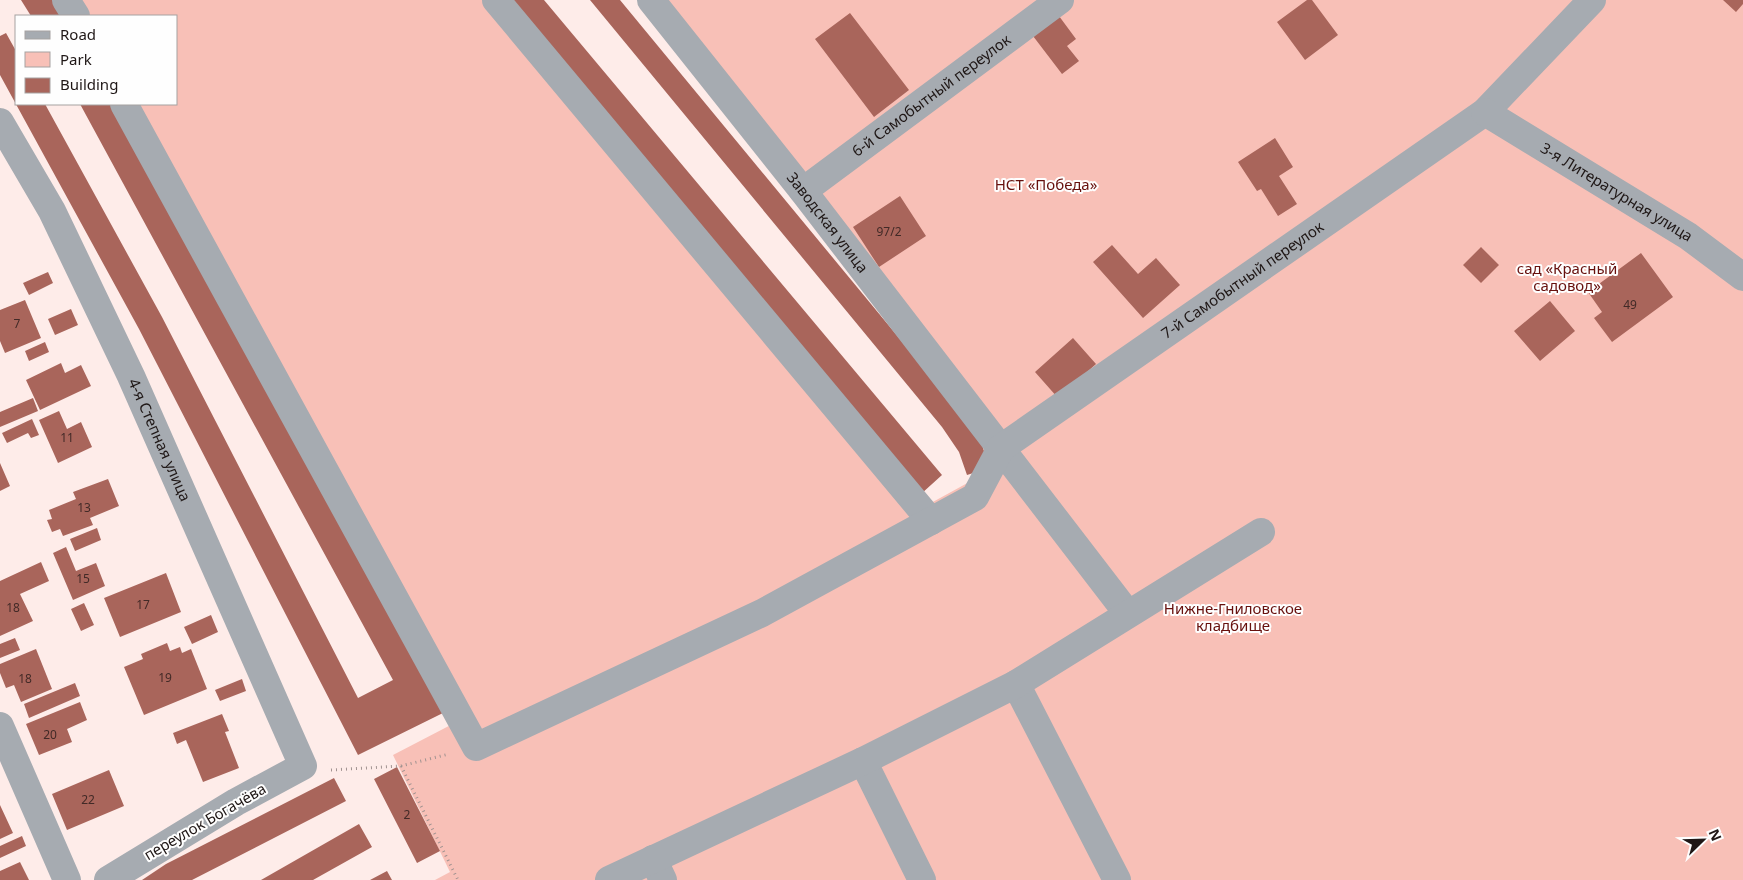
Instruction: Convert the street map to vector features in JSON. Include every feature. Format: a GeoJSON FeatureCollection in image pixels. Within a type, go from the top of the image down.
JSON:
{"type":"FeatureCollection","features":[{"type":"Feature","properties":{"kind":"street"},"geometry":{"type":"LineString","coordinates":[[66,0],[75,15]]}},
{"type":"Feature","properties":{"kind":"street"},"geometry":{"type":"LineString","coordinates":[[496,0],[931,521]]}},
{"type":"Feature","properties":{"kind":"street","name":"Заводская улица"},"geometry":{"type":"LineString","coordinates":[[651,0],[803,191],[1128,614]]}},
{"type":"Feature","properties":{"kind":"street","name":"6-й Самобытный переулок"},"geometry":{"type":"LineString","coordinates":[[803,191],[1060,0]]}},
{"type":"Feature","properties":{"kind":"street","name":"7-й Самобытный переулок"},"geometry":{"type":"LineString","coordinates":[[1001,448],[1485,112],[1592,0]]}},
{"type":"Feature","properties":{"kind":"street"},"geometry":{"type":"LineString","coordinates":[[125,105],[476,747],[762,612],[975,497],[1001,448]]}},
{"type":"Feature","properties":{"kind":"street","name":"3-я Литературная улица"},"geometry":{"type":"LineString","coordinates":[[1485,112],[1688,236],[1743,277]]}},
{"type":"Feature","properties":{"kind":"street","name":"4-я Степная улица"},"geometry":{"type":"LineString","coordinates":[[0,122],[52,211],[132,376],[303,766]]}},
{"type":"Feature","properties":{"kind":"street"},"geometry":{"type":"LineString","coordinates":[[609,880],[658,870],[1016,684],[1261,532]]}},
{"type":"Feature","properties":{"kind":"street"},"geometry":{"type":"LineString","coordinates":[[1016,684],[1117,880]]}},
{"type":"Feature","properties":{"kind":"street"},"geometry":{"type":"LineString","coordinates":[[0,726],[67,880]]}},
{"type":"Feature","properties":{"kind":"street"},"geometry":{"type":"LineString","coordinates":[[863,762],[922,880]]}},
{"type":"Feature","properties":{"kind":"street","name":"переулок Богачёва"},"geometry":{"type":"LineString","coordinates":[[108,880],[236,802],[303,766]]}},
{"type":"Feature","properties":{"kind":"path"},"geometry":{"type":"LineString","coordinates":[[331,770],[401,766],[476,747]]}},
{"type":"Feature","properties":{"kind":"path"},"geometry":{"type":"LineString","coordinates":[[401,766],[458,880]]}},
{"type":"Feature","properties":{"kind":"green space","name":"Нижне-Гниловское кладбище"},"geometry":{"type":"Polygon","coordinates":[[[78,0],[487,0],[909,515],[993,469],[1289,254],[1601,0],[1743,0],[1743,880],[435,880],[450,872],[393,755],[468,716],[135,105],[178,105],[178,15],[86,15],[78,0]]]}},
{"type":"Feature","properties":{"kind":"green space","name":"НСТ «Победа»"},"geometry":{"type":"Polygon","coordinates":[[[662,0],[1584,0],[1483,107],[1008,436],[662,0]]]}},
{"type":"Feature","properties":{"kind":"building"},"geometry":{"type":"Polygon","coordinates":[[[21,0],[54,0],[63,15],[30,15],[21,0]]]}},
{"type":"Feature","properties":{"kind":"building"},"geometry":{"type":"Polygon","coordinates":[[[508,0],[544,0],[942,475],[921,494],[508,0]]]}},
{"type":"Feature","properties":{"kind":"building"},"geometry":{"type":"Polygon","coordinates":[[[590,0],[620,0],[961,413],[981,441],[989,468],[967,475],[959,452],[942,427],[590,0]]]}},
{"type":"Feature","properties":{"kind":"building"},"geometry":{"type":"Polygon","coordinates":[[[1307,0],[1312,0],[1338,35],[1305,60],[1277,22],[1307,0]]]}},
{"type":"Feature","properties":{"kind":"building"},"geometry":{"type":"Polygon","coordinates":[[[1723,0],[1743,0],[1743,4],[1736,12],[1723,0]]]}},
{"type":"Feature","properties":{"kind":"building"},"geometry":{"type":"Polygon","coordinates":[[[850,13],[909,90],[874,117],[815,39],[850,13]]]}},
{"type":"Feature","properties":{"kind":"building"},"geometry":{"type":"Polygon","coordinates":[[[1059,16],[1076,39],[1067,46],[1079,61],[1062,74],[1033,36],[1059,16]]]}},
{"type":"Feature","properties":{"kind":"building"},"geometry":{"type":"Polygon","coordinates":[[[6,33],[15,49],[15,102],[0,75],[0,36],[6,33]]]}},
{"type":"Feature","properties":{"kind":"building"},"geometry":{"type":"Polygon","coordinates":[[[16,105],[46,105],[162,317],[358,698],[393,680],[81,105],[112,105],[445,712],[358,755],[139,329],[16,105]]]}},
{"type":"Feature","properties":{"kind":"building"},"geometry":{"type":"Polygon","coordinates":[[[1275,138],[1293,167],[1279,176],[1297,204],[1278,216],[1261,189],[1257,191],[1238,162],[1275,138]]]}},
{"type":"Feature","properties":{"kind":"building"},"geometry":{"type":"Polygon","coordinates":[[[900,196],[926,236],[879,267],[853,227],[900,196]]]}},
{"type":"Feature","properties":{"kind":"building"},"geometry":{"type":"Polygon","coordinates":[[[1112,245],[1138,274],[1156,258],[1180,285],[1143,318],[1093,262],[1112,245]]]}},
{"type":"Feature","properties":{"kind":"building"},"geometry":{"type":"Polygon","coordinates":[[[1481,247],[1499,265],[1481,283],[1463,265],[1481,247]]]}},
{"type":"Feature","properties":{"kind":"building"},"geometry":{"type":"Polygon","coordinates":[[[1641,253],[1673,297],[1612,342],[1594,318],[1602,312],[1588,292],[1641,253]]]}},
{"type":"Feature","properties":{"kind":"building"},"geometry":{"type":"Polygon","coordinates":[[[48,272],[53,283],[29,295],[23,283],[48,272]]]}},
{"type":"Feature","properties":{"kind":"building"},"geometry":{"type":"Polygon","coordinates":[[[25,300],[41,338],[5,353],[0,341],[0,310],[25,300]]]}},
{"type":"Feature","properties":{"kind":"building"},"geometry":{"type":"Polygon","coordinates":[[[1550,301],[1575,331],[1540,361],[1514,331],[1550,301]]]}},
{"type":"Feature","properties":{"kind":"building"},"geometry":{"type":"Polygon","coordinates":[[[71,309],[78,325],[55,335],[48,319],[71,309]]]}},
{"type":"Feature","properties":{"kind":"building"},"geometry":{"type":"Polygon","coordinates":[[[1073,338],[1096,364],[1058,398],[1035,372],[1073,338]]]}},
{"type":"Feature","properties":{"kind":"building"},"geometry":{"type":"Polygon","coordinates":[[[45,342],[49,352],[29,361],[25,351],[45,342]]]}},
{"type":"Feature","properties":{"kind":"building"},"geometry":{"type":"Polygon","coordinates":[[[61,363],[65,373],[81,365],[91,386],[40,410],[26,380],[61,363]]]}},
{"type":"Feature","properties":{"kind":"building"},"geometry":{"type":"Polygon","coordinates":[[[33,398],[38,411],[0,427],[0,412],[33,398]]]}},
{"type":"Feature","properties":{"kind":"building"},"geometry":{"type":"Polygon","coordinates":[[[59,411],[67,429],[81,422],[92,447],[58,463],[39,420],[59,411]]]}},
{"type":"Feature","properties":{"kind":"building"},"geometry":{"type":"Polygon","coordinates":[[[32,419],[39,435],[31,438],[28,433],[7,443],[2,433],[32,419]]]}},
{"type":"Feature","properties":{"kind":"building"},"geometry":{"type":"Polygon","coordinates":[[[0,463],[10,486],[0,491],[0,463]]]}},
{"type":"Feature","properties":{"kind":"building"},"geometry":{"type":"Polygon","coordinates":[[[108,479],[119,506],[90,518],[93,525],[63,536],[60,529],[52,532],[47,520],[52,519],[49,510],[76,499],[73,492],[108,479]]]}},
{"type":"Feature","properties":{"kind":"building"},"geometry":{"type":"Polygon","coordinates":[[[97,528],[101,540],[75,551],[70,539],[97,528]]]}},
{"type":"Feature","properties":{"kind":"building"},"geometry":{"type":"Polygon","coordinates":[[[66,547],[76,571],[96,563],[105,586],[73,600],[53,553],[66,547]]]}},
{"type":"Feature","properties":{"kind":"building"},"geometry":{"type":"Polygon","coordinates":[[[41,562],[49,581],[20,594],[33,621],[0,636],[0,581],[41,562]]]}},
{"type":"Feature","properties":{"kind":"building"},"geometry":{"type":"Polygon","coordinates":[[[166,573],[181,612],[120,637],[104,598],[166,573]]]}},
{"type":"Feature","properties":{"kind":"building"},"geometry":{"type":"Polygon","coordinates":[[[84,603],[94,625],[81,631],[71,609],[84,603]]]}},
{"type":"Feature","properties":{"kind":"building"},"geometry":{"type":"Polygon","coordinates":[[[211,615],[218,632],[192,644],[184,627],[211,615]]]}},
{"type":"Feature","properties":{"kind":"building"},"geometry":{"type":"Polygon","coordinates":[[[15,638],[20,650],[0,658],[0,644],[15,638]]]}},
{"type":"Feature","properties":{"kind":"building"},"geometry":{"type":"Polygon","coordinates":[[[167,643],[170,651],[180,647],[182,653],[191,649],[207,689],[144,715],[124,667],[143,659],[141,654],[167,643]]]}},
{"type":"Feature","properties":{"kind":"building"},"geometry":{"type":"Polygon","coordinates":[[[36,649],[52,689],[21,702],[14,685],[6,688],[0,673],[0,664],[36,649]]]}},
{"type":"Feature","properties":{"kind":"building"},"geometry":{"type":"Polygon","coordinates":[[[242,679],[246,691],[220,701],[215,690],[242,679]]]}},
{"type":"Feature","properties":{"kind":"building"},"geometry":{"type":"Polygon","coordinates":[[[75,683],[80,696],[29,718],[24,704],[75,683]]]}},
{"type":"Feature","properties":{"kind":"building"},"geometry":{"type":"Polygon","coordinates":[[[80,702],[87,720],[67,729],[72,742],[39,755],[26,724],[80,702]]]}},
{"type":"Feature","properties":{"kind":"building"},"geometry":{"type":"Polygon","coordinates":[[[222,714],[229,731],[225,732],[239,768],[203,782],[186,740],[177,744],[173,733],[222,714]]]}},
{"type":"Feature","properties":{"kind":"building"},"geometry":{"type":"Polygon","coordinates":[[[397,767],[440,851],[417,863],[374,779],[397,767]]]}},
{"type":"Feature","properties":{"kind":"building"},"geometry":{"type":"Polygon","coordinates":[[[109,770],[124,806],[67,830],[52,794],[109,770]]]}},
{"type":"Feature","properties":{"kind":"building"},"geometry":{"type":"Polygon","coordinates":[[[334,778],[346,801],[192,880],[142,880],[166,864],[334,778]]]}},
{"type":"Feature","properties":{"kind":"building"},"geometry":{"type":"Polygon","coordinates":[[[0,805],[13,833],[0,839],[0,805]]]}},
{"type":"Feature","properties":{"kind":"building"},"geometry":{"type":"Polygon","coordinates":[[[359,824],[372,847],[313,880],[261,880],[359,824]]]}},
{"type":"Feature","properties":{"kind":"building"},"geometry":{"type":"Polygon","coordinates":[[[22,836],[26,846],[0,858],[0,846],[22,836]]]}},
{"type":"Feature","properties":{"kind":"building"},"geometry":{"type":"Polygon","coordinates":[[[20,862],[29,880],[0,880],[0,871],[20,862]]]}},
{"type":"Feature","properties":{"kind":"building"},"geometry":{"type":"Polygon","coordinates":[[[387,871],[392,880],[370,880],[387,871]]]}},
{"type":"Feature","properties":{"kind":"park label","name":"сад «Красный садовод»"},"geometry":{"type":"Point","coordinates":[1567,278]}}]}
